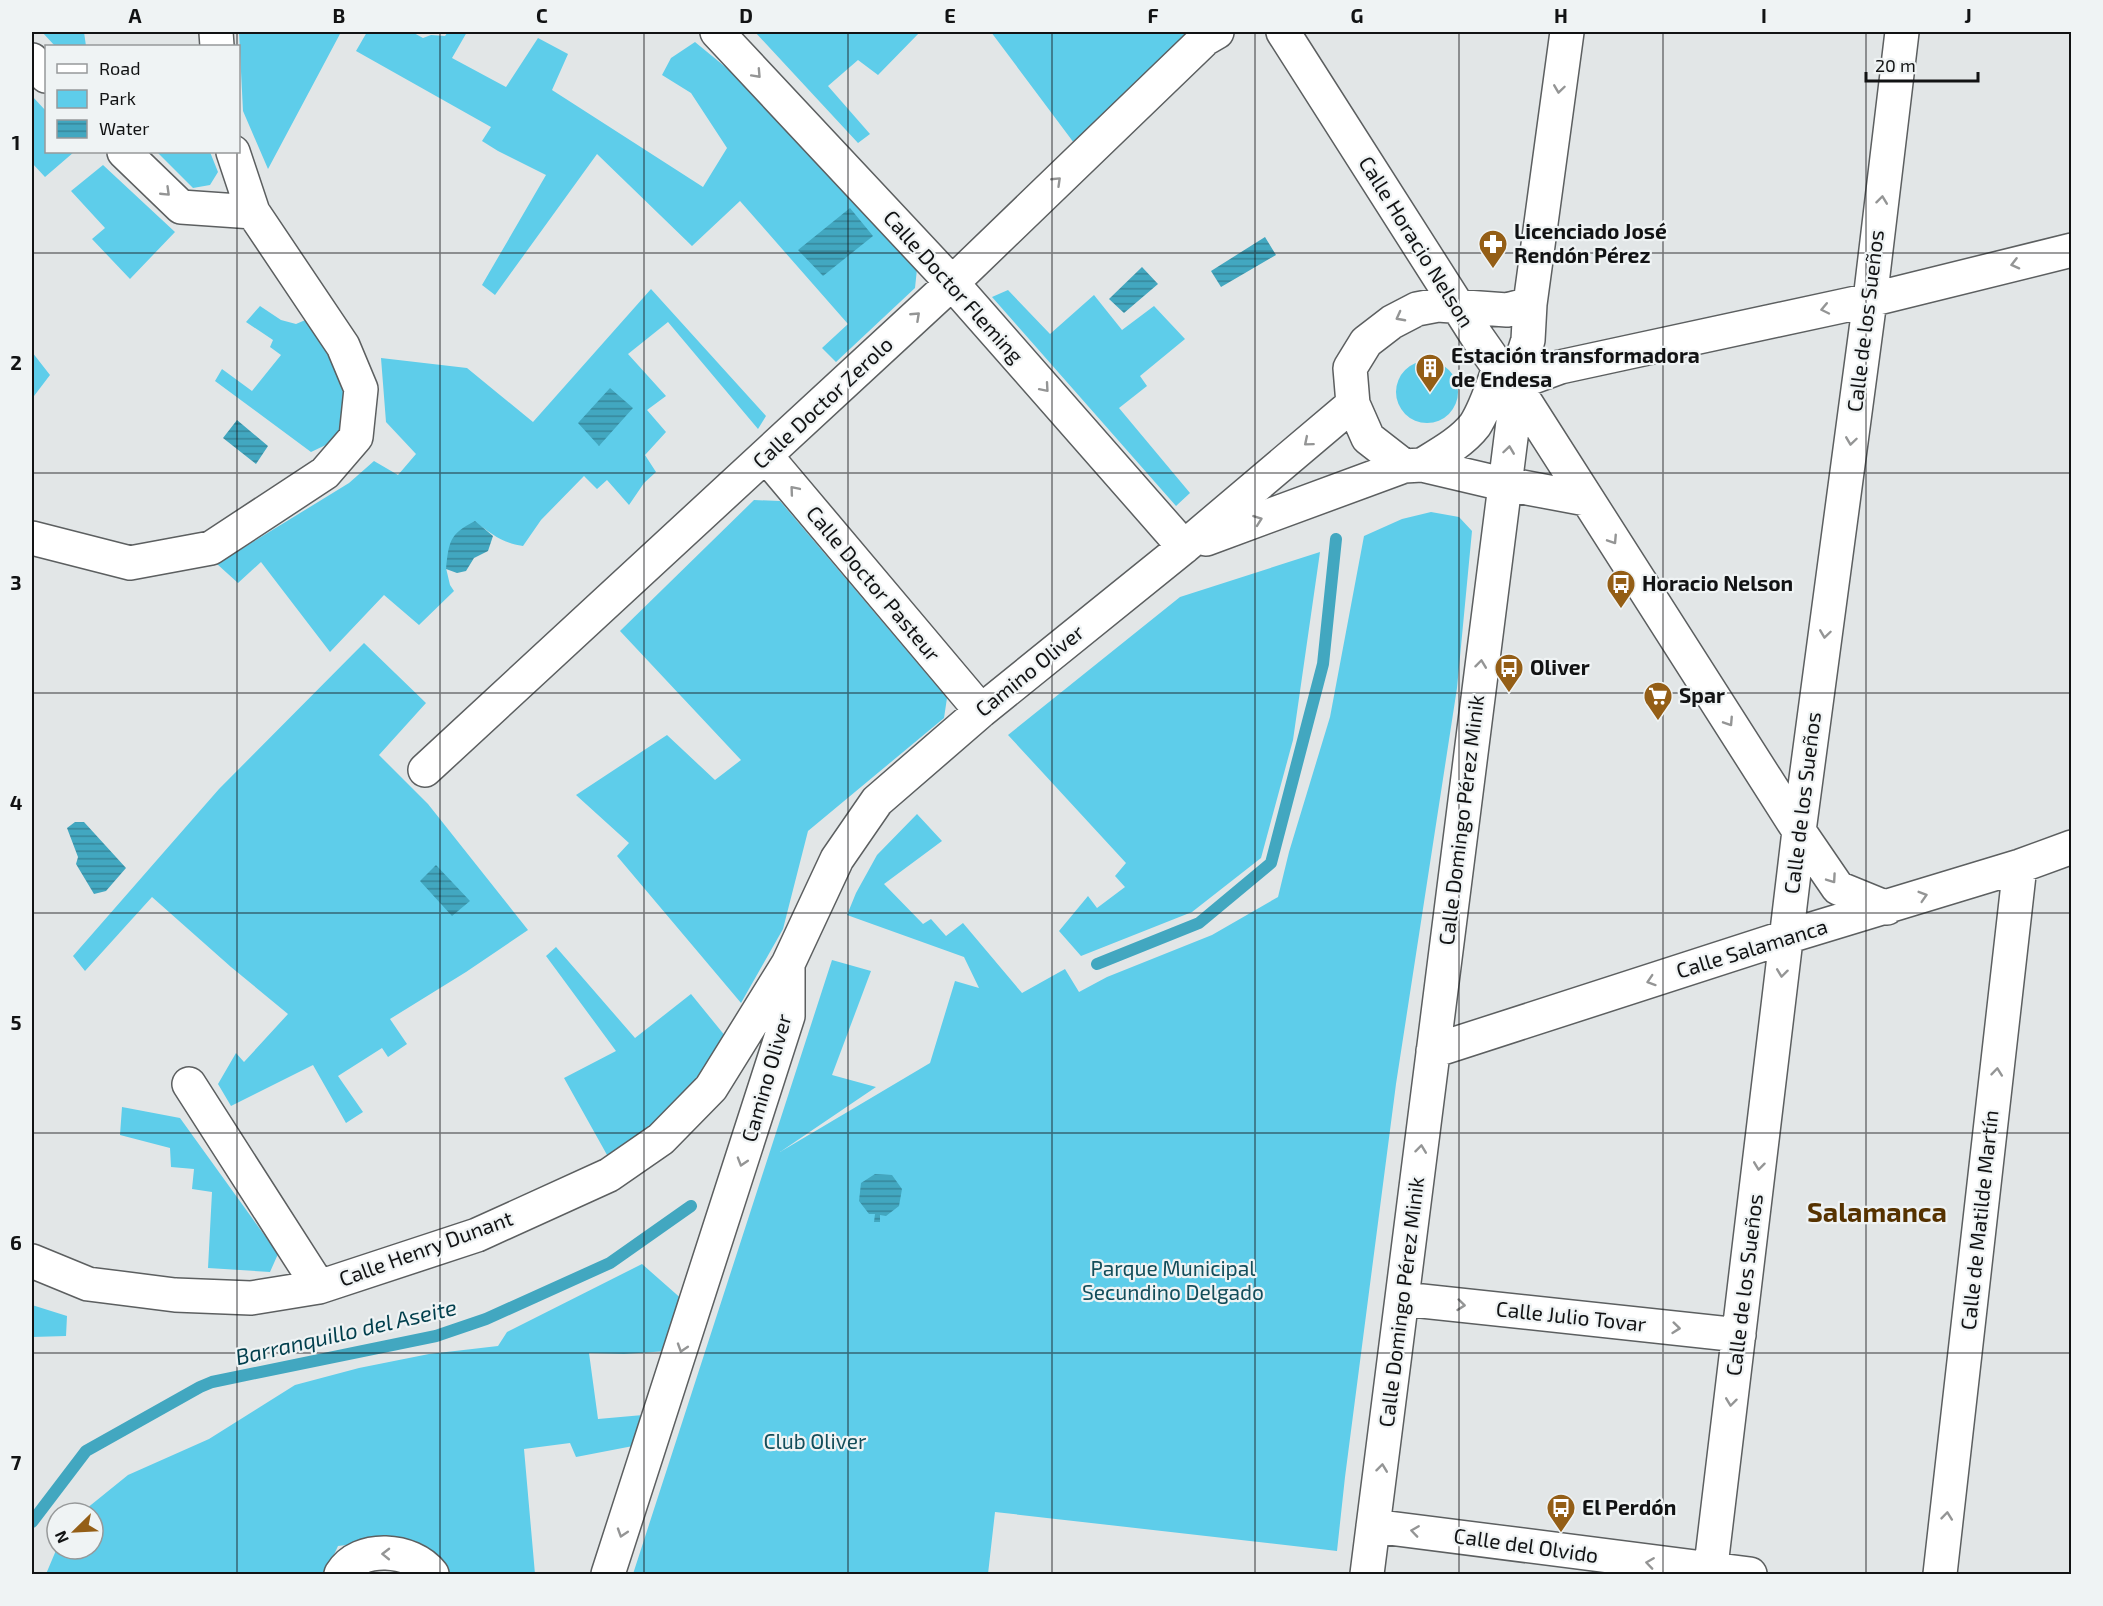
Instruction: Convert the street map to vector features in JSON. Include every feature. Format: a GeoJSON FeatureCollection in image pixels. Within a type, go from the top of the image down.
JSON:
{"type":"FeatureCollection","features":[{"type":"Feature","properties":{"kind":"street","name":"Calle Doctor Fleming"},"geometry":{"type":"LineString","coordinates":[[717,32],[952,283],[1184,547]]}},
{"type":"Feature","properties":{"kind":"street","name":"Calle Doctor Zerolo"},"geometry":{"type":"LineString","coordinates":[[425,770],[952,283],[1205,39],[1217,32]]}},
{"type":"Feature","properties":{"kind":"street","name":"Calle Horacio Nelson"},"geometry":{"type":"LineString","coordinates":[[1283,32],[1456,306],[1507,376],[1799,831],[1838,888],[1887,908]]}},
{"type":"Feature","properties":{"kind":"street","name":"Calle Domingo Pérez Minik"},"geometry":{"type":"LineString","coordinates":[[1367,1575],[1513,422],[1507,376],[1528,340],[1530,304],[1568,32]]}},
{"type":"Feature","properties":{"kind":"street","name":"Calle de los Sueños"},"geometry":{"type":"LineString","coordinates":[[1710,1573],[1799,831],[1870,300],[1902,32]]}},
{"type":"Feature","properties":{"kind":"street"},"geometry":{"type":"LineString","coordinates":[[32,60],[45,75]]}},
{"type":"Feature","properties":{"kind":"street"},"geometry":{"type":"LineString","coordinates":[[125,153],[181,207],[253,212]]}},
{"type":"Feature","properties":{"kind":"street"},"geometry":{"type":"LineString","coordinates":[[32,538],[130,563],[211,548],[325,473],[356,437],[361,389],[343,345],[253,212],[232,153]]}},
{"type":"Feature","properties":{"kind":"street"},"geometry":{"type":"LineString","coordinates":[[1413,465],[1451,447],[1474,426],[1487,401],[1507,376],[1560,367],[1870,300],[2072,250]]}},
{"type":"Feature","properties":{"kind":"street"},"geometry":{"type":"LineString","coordinates":[[1530,304],[1508,310],[1438,305],[1417,309],[1392,321],[1366,342],[1350,368],[1353,404],[1368,438],[1413,465],[1586,499]]}},
{"type":"Feature","properties":{"kind":"street"},"geometry":{"type":"LineString","coordinates":[[1534,418],[1560,367]]}},
{"type":"Feature","properties":{"kind":"street","name":"Camino Oliver"},"geometry":{"type":"LineString","coordinates":[[608,1575],[788,1016],[788,963],[837,859],[877,801],[981,711],[1184,547],[1353,404]]}},
{"type":"Feature","properties":{"kind":"street","name":"Calle Doctor Pasteur"},"geometry":{"type":"LineString","coordinates":[[766,456],[981,711]]}},
{"type":"Feature","properties":{"kind":"street","name":"Camino Oliver"},"geometry":{"type":"LineString","coordinates":[[1184,547],[1413,465]]}},
{"type":"Feature","properties":{"kind":"street","name":"Calle Salamanca"},"geometry":{"type":"LineString","coordinates":[[1433,1051],[1786,937],[2020,866],[2072,847]]}},
{"type":"Feature","properties":{"kind":"street","name":"Calle de Matilde Martín"},"geometry":{"type":"LineString","coordinates":[[1940,1575],[2020,866]]}},
{"type":"Feature","properties":{"kind":"street","name":"Calle Henry Dunant"},"geometry":{"type":"LineString","coordinates":[[32,1261],[88,1284],[175,1295],[251,1298],[319,1287],[477,1234],[609,1175],[661,1139],[711,1088],[788,963]]}},
{"type":"Feature","properties":{"kind":"street"},"geometry":{"type":"LineString","coordinates":[[189,1084],[319,1287]]}},
{"type":"Feature","properties":{"kind":"street","name":"Calle Julio Tovar"},"geometry":{"type":"LineString","coordinates":[[1403,1299],[1739,1335]]}},
{"type":"Feature","properties":{"kind":"street","name":"Calle del Olvido"},"geometry":{"type":"LineString","coordinates":[[1373,1526],[1710,1573],[1750,1575]]}},
{"type":"Feature","properties":{"kind":"street"},"geometry":{"type":"LineString","coordinates":[[341,1575],[347,1565],[368,1554],[393,1553],[426,1566],[432,1575]]}},
{"type":"Feature","properties":{"kind":"green space"},"geometry":{"type":"Polygon","coordinates":[[[42,32],[84,32],[86,45],[54,45],[42,32]]]}},
{"type":"Feature","properties":{"kind":"green space"},"geometry":{"type":"Polygon","coordinates":[[[239,32],[341,32],[268,169],[243,111],[239,32]]]}},
{"type":"Feature","properties":{"kind":"green space"},"geometry":{"type":"Polygon","coordinates":[[[367,32],[412,32],[423,38],[431,35],[445,36],[448,32],[467,32],[452,58],[506,87],[538,38],[568,54],[552,90],[703,187],[727,148],[691,93],[662,75],[671,58],[695,42],[785,116],[917,269],[915,288],[836,362],[822,348],[848,324],[740,201],[692,246],[597,154],[495,295],[482,285],[546,175],[482,141],[491,127],[356,51],[367,32]]]}},
{"type":"Feature","properties":{"kind":"green space"},"geometry":{"type":"Polygon","coordinates":[[[755,32],[920,32],[878,75],[858,60],[828,86],[870,134],[858,143],[755,32]]]}},
{"type":"Feature","properties":{"kind":"green space"},"geometry":{"type":"Polygon","coordinates":[[[991,32],[1188,32],[1074,143],[991,32]]]}},
{"type":"Feature","properties":{"kind":"green space"},"geometry":{"type":"Polygon","coordinates":[[[32,96],[45,110],[45,153],[73,153],[45,177],[32,163],[32,96]]]}},
{"type":"Feature","properties":{"kind":"green space"},"geometry":{"type":"Polygon","coordinates":[[[158,153],[210,153],[218,172],[210,185],[193,188],[158,153]]]}},
{"type":"Feature","properties":{"kind":"green space"},"geometry":{"type":"Polygon","coordinates":[[[103,165],[175,232],[130,279],[92,239],[105,228],[71,191],[103,165]]]}},
{"type":"Feature","properties":{"kind":"green space"},"geometry":{"type":"Polygon","coordinates":[[[651,289],[766,416],[758,429],[668,322],[628,354],[666,396],[647,410],[666,432],[645,455],[656,472],[644,483],[629,505],[607,480],[597,489],[584,476],[541,520],[523,546],[503,540],[475,522],[446,568],[450,585],[454,591],[419,625],[384,595],[330,652],[261,562],[238,583],[217,564],[349,483],[374,461],[398,475],[416,454],[386,422],[381,358],[467,368],[533,422],[651,289]]]}},
{"type":"Feature","properties":{"kind":"green space"},"geometry":{"type":"Polygon","coordinates":[[[1008,290],[1050,334],[1094,295],[1122,330],[1154,306],[1185,339],[1140,376],[1147,386],[1119,408],[1190,493],[1176,506],[992,297],[1008,290]]]}},
{"type":"Feature","properties":{"kind":"green space"},"geometry":{"type":"Polygon","coordinates":[[[260,306],[281,320],[296,324],[310,318],[340,381],[346,404],[344,424],[330,443],[311,452],[215,381],[222,369],[252,391],[281,355],[270,347],[273,340],[246,322],[260,306]]]}},
{"type":"Feature","properties":{"kind":"green space"},"geometry":{"type":"Polygon","coordinates":[[[32,352],[50,375],[34,396],[32,394],[32,352]]]}},
{"type":"Feature","properties":{"kind":"green space"},"geometry":{"type":"Polygon","coordinates":[[[1421,361],[1433,361],[1449,370],[1456,380],[1458,392],[1456,404],[1449,414],[1433,423],[1421,423],[1410,418],[1401,409],[1396,398],[1396,386],[1401,375],[1410,366],[1421,361]]]}},
{"type":"Feature","properties":{"kind":"green space"},"geometry":{"type":"Polygon","coordinates":[[[754,500],[780,501],[947,698],[944,718],[808,831],[783,929],[741,1003],[617,856],[629,843],[576,795],[667,735],[715,780],[741,760],[620,631],[754,500]]]}},
{"type":"Feature","properties":{"kind":"green space"},"geometry":{"type":"Polygon","coordinates":[[[1431,512],[1459,517],[1472,531],[1457,688],[1396,1084],[1337,1551],[995,1512],[988,1574],[633,1574],[832,960],[871,971],[832,1075],[876,1087],[780,1152],[930,1063],[955,981],[979,988],[964,957],[847,915],[877,855],[917,814],[942,841],[884,884],[923,924],[931,919],[946,936],[963,923],[1022,993],[1065,969],[1079,992],[1107,977],[1212,935],[1278,897],[1289,852],[1330,717],[1364,536],[1402,519],[1431,512]]]}},
{"type":"Feature","properties":{"kind":"green space"},"geometry":{"type":"Polygon","coordinates":[[[1320,552],[1293,740],[1261,858],[1192,912],[1081,956],[1059,931],[1088,896],[1097,908],[1125,887],[1115,876],[1126,863],[1008,735],[1180,597],[1320,552]]]}},
{"type":"Feature","properties":{"kind":"green space"},"geometry":{"type":"Polygon","coordinates":[[[364,643],[426,703],[379,755],[428,804],[528,930],[390,1019],[407,1044],[388,1057],[382,1048],[338,1076],[363,1112],[346,1123],[313,1065],[231,1106],[218,1084],[236,1053],[244,1062],[288,1014],[152,897],[85,971],[73,956],[219,789],[364,643]]]}},
{"type":"Feature","properties":{"kind":"green space"},"geometry":{"type":"Polygon","coordinates":[[[556,947],[635,1038],[691,994],[726,1037],[692,1084],[664,1115],[611,1162],[564,1078],[616,1051],[546,956],[556,947]]]}},
{"type":"Feature","properties":{"kind":"green space"},"geometry":{"type":"Polygon","coordinates":[[[122,1107],[180,1118],[278,1254],[270,1272],[208,1268],[212,1192],[192,1189],[194,1169],[171,1167],[170,1148],[120,1135],[122,1107]]]}},
{"type":"Feature","properties":{"kind":"green space"},"geometry":{"type":"Polygon","coordinates":[[[642,1264],[684,1301],[668,1351],[624,1354],[589,1353],[598,1419],[643,1415],[633,1446],[576,1457],[570,1443],[524,1449],[535,1574],[451,1574],[435,1557],[404,1538],[338,1546],[325,1574],[46,1574],[52,1561],[105,1561],[105,1501],[96,1501],[128,1475],[209,1439],[295,1385],[359,1368],[429,1354],[498,1346],[507,1332],[642,1264]]]}},
{"type":"Feature","properties":{"kind":"green space"},"geometry":{"type":"Polygon","coordinates":[[[32,1305],[67,1316],[66,1336],[32,1337],[32,1305]]]}},
{"type":"Feature","properties":{"kind":"water"},"geometry":{"type":"Polygon","coordinates":[[[850,208],[873,236],[823,276],[798,250],[850,208]]]}},
{"type":"Feature","properties":{"kind":"water"},"geometry":{"type":"Polygon","coordinates":[[[1265,237],[1276,255],[1221,287],[1211,271],[1265,237]]]}},
{"type":"Feature","properties":{"kind":"water"},"geometry":{"type":"Polygon","coordinates":[[[1142,267],[1158,284],[1124,313],[1109,299],[1142,267]]]}},
{"type":"Feature","properties":{"kind":"water"},"geometry":{"type":"Polygon","coordinates":[[[610,388],[633,408],[599,446],[578,423],[610,388]]]}},
{"type":"Feature","properties":{"kind":"water"},"geometry":{"type":"Polygon","coordinates":[[[237,420],[268,446],[256,464],[223,438],[237,420]]]}},
{"type":"Feature","properties":{"kind":"water"},"geometry":{"type":"Polygon","coordinates":[[[475,521],[493,536],[488,551],[474,558],[466,571],[457,573],[446,569],[448,552],[455,535],[475,521]]]}},
{"type":"Feature","properties":{"kind":"water"},"geometry":{"type":"Polygon","coordinates":[[[75,822],[84,822],[126,868],[106,891],[94,894],[76,864],[78,857],[67,828],[75,822]]]}},
{"type":"Feature","properties":{"kind":"water"},"geometry":{"type":"Polygon","coordinates":[[[436,865],[470,901],[452,916],[420,881],[436,865]]]}},
{"type":"Feature","properties":{"kind":"water"},"geometry":{"type":"Polygon","coordinates":[[[875,1174],[892,1175],[902,1189],[899,1206],[886,1216],[880,1215],[880,1222],[874,1222],[875,1214],[869,1214],[859,1201],[861,1183],[875,1174]]]}},
{"type":"Feature","properties":{"kind":"waterway","name":"Barranquillo del Aseite"},"geometry":{"type":"LineString","coordinates":[[1097,964],[1199,923],[1271,863],[1323,664],[1336,539]]}},
{"type":"Feature","properties":{"kind":"waterway","name":"Barranquillo del Aseite"},"geometry":{"type":"LineString","coordinates":[[32,1522],[86,1451],[200,1387],[212,1382],[436,1336],[486,1319],[610,1263],[691,1206]]}},
{"type":"Feature","properties":{"kind":"place","name":"Licenciado José Rendón Pérez"},"geometry":{"type":"Point","coordinates":[1493,270]}},
{"type":"Feature","properties":{"kind":"place","name":"Estación transformadora de Endesa"},"geometry":{"type":"Point","coordinates":[1430,394]}},
{"type":"Feature","properties":{"kind":"place","name":"Horacio Nelson"},"geometry":{"type":"Point","coordinates":[1621,610]}},
{"type":"Feature","properties":{"kind":"place","name":"Oliver"},"geometry":{"type":"Point","coordinates":[1509,694]}},
{"type":"Feature","properties":{"kind":"place","name":"Spar"},"geometry":{"type":"Point","coordinates":[1658,722]}},
{"type":"Feature","properties":{"kind":"place","name":"El Perdón"},"geometry":{"type":"Point","coordinates":[1561,1534]}},
{"type":"Feature","properties":{"kind":"district","name":"Salamanca"},"geometry":{"type":"Point","coordinates":[1877,1213]}},
{"type":"Feature","properties":{"kind":"park label","name":"Parque Municipal Secundino Delgado"},"geometry":{"type":"Point","coordinates":[1173,1281]}},
{"type":"Feature","properties":{"kind":"park label","name":"Club Oliver"},"geometry":{"type":"Point","coordinates":[815,1442]}}]}
